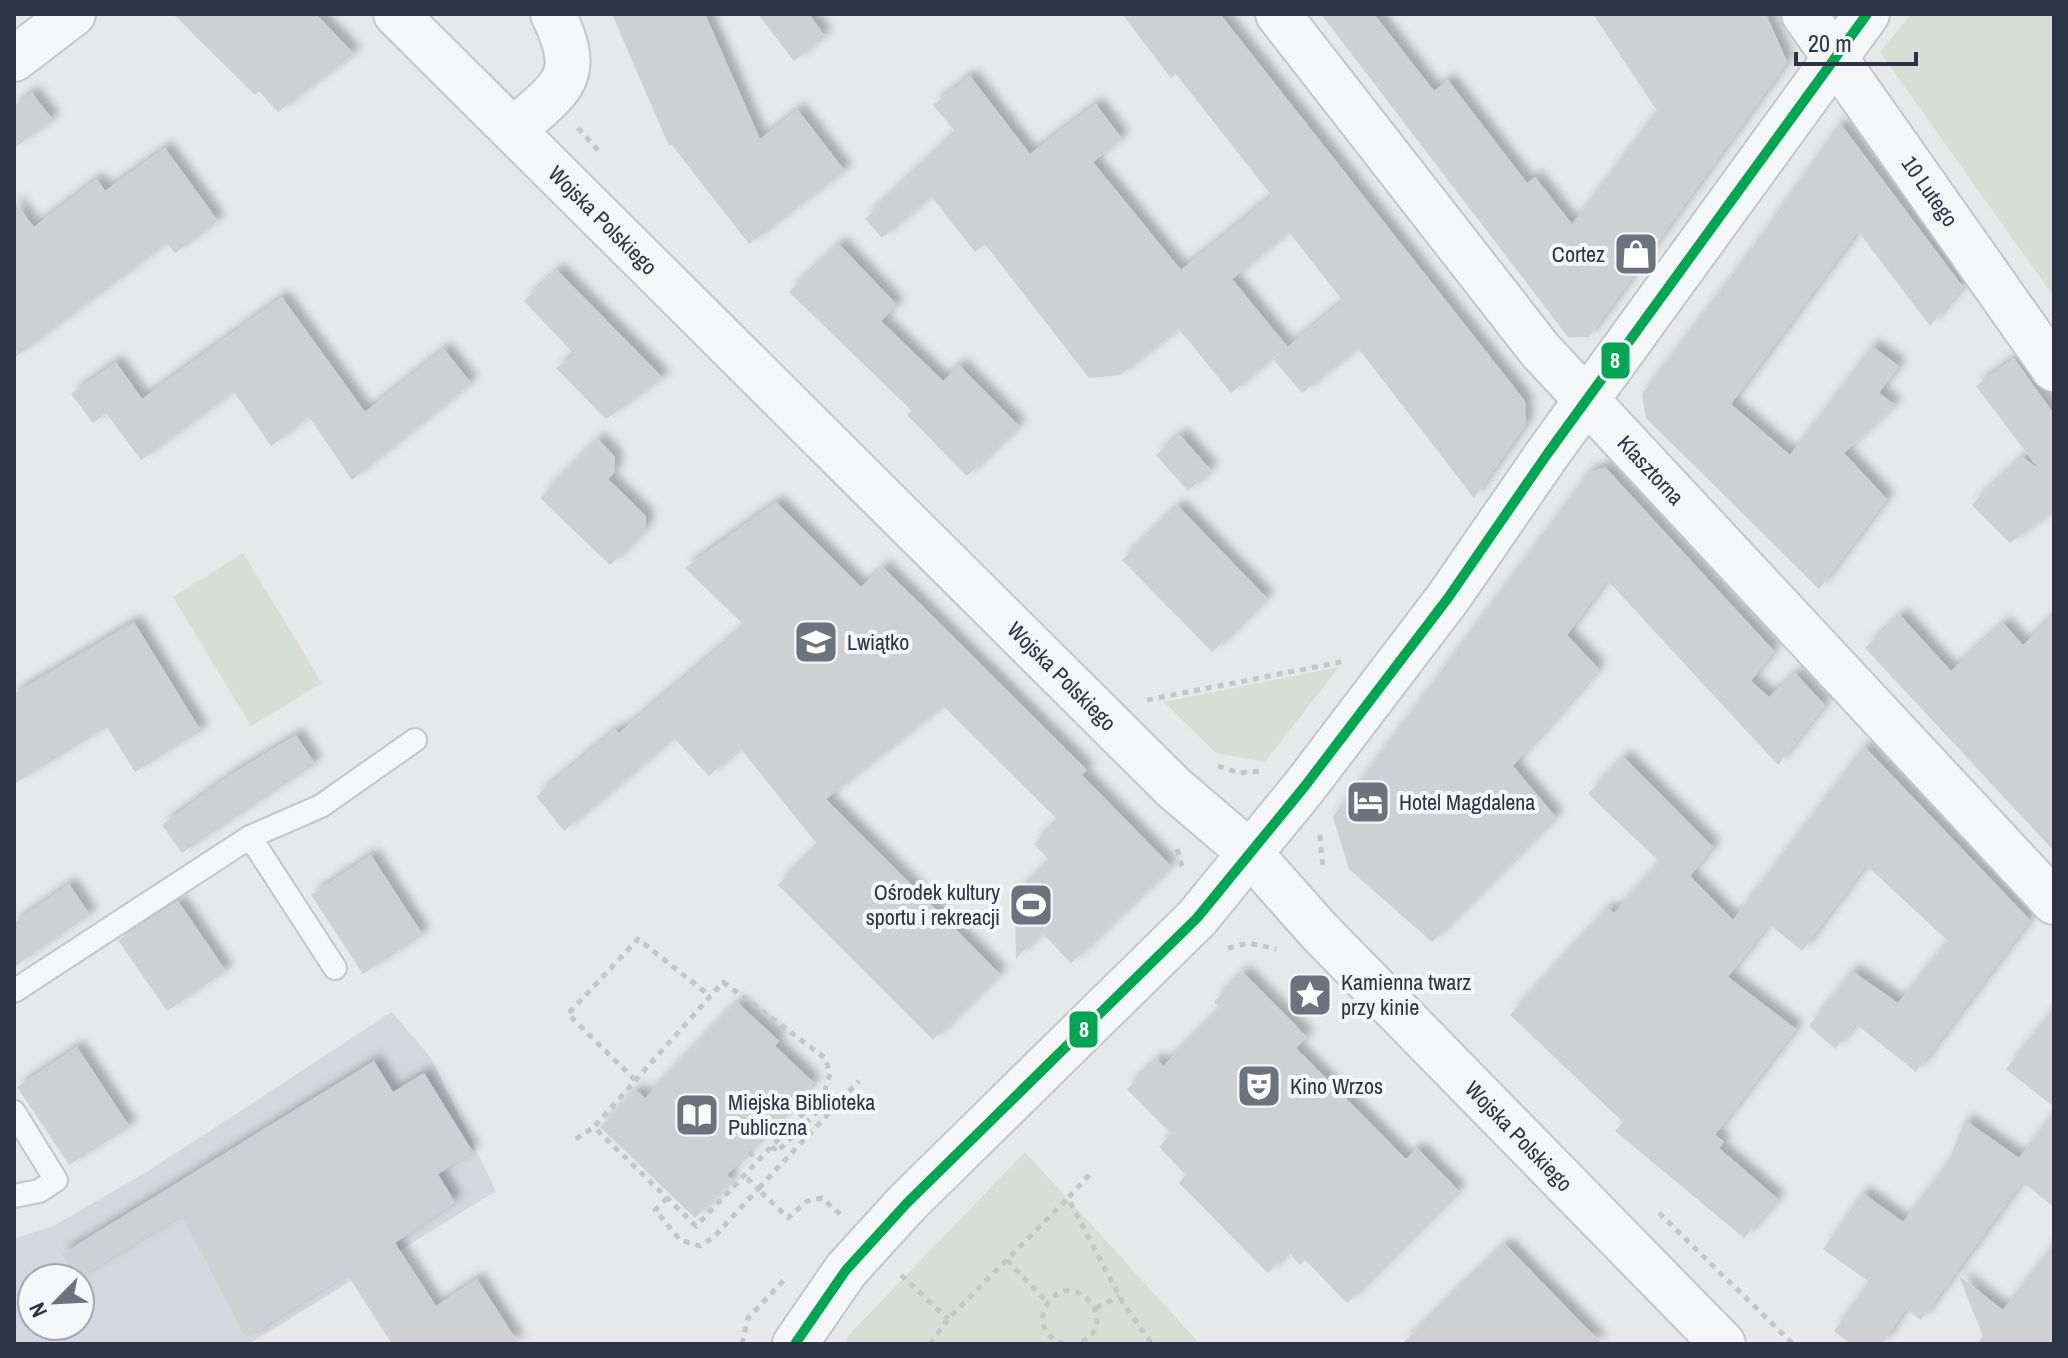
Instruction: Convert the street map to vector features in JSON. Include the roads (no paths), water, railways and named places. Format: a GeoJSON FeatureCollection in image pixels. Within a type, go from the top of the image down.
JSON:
{"type":"FeatureCollection","features":[{"type":"Feature","properties":{"kind":"street"},"geometry":{"type":"LineString","coordinates":[[14,59],[73,14]]}},
{"type":"Feature","properties":{"kind":"street","name":"Wojska Polskiego"},"geometry":{"type":"LineString","coordinates":[[396,14],[1174,788],[1249,852],[1328,940],[1723,1344]]}},
{"type":"Feature","properties":{"kind":"street"},"geometry":{"type":"LineString","coordinates":[[514,130],[550,97],[567,75],[570,58],[566,40],[553,14]]}},
{"type":"Feature","properties":{"kind":"street","name":"Klasztorna"},"geometry":{"type":"LineString","coordinates":[[1278,14],[1540,350],[2052,896]]}},
{"type":"Feature","properties":{"kind":"street","name":"10 Lutego"},"geometry":{"type":"LineString","coordinates":[[1804,14],[2054,369]]}},
{"type":"Feature","properties":{"kind":"street"},"geometry":{"type":"LineString","coordinates":[[798,1342],[846,1270],[897,1214],[1197,918],[1305,786],[1448,598],[1586,401],[1867,14]]}},
{"type":"Feature","properties":{"kind":"lane"},"geometry":{"type":"LineString","coordinates":[[14,991],[250,837],[321,806],[415,740]]}},
{"type":"Feature","properties":{"kind":"lane"},"geometry":{"type":"LineString","coordinates":[[250,837],[335,968]]}},
{"type":"Feature","properties":{"kind":"lane"},"geometry":{"type":"LineString","coordinates":[[14,1112],[56,1180],[39,1191],[14,1196]]}},
{"type":"Feature","properties":{"kind":"place","name":"Cortez"},"geometry":{"type":"Point","coordinates":[1636,254]}},
{"type":"Feature","properties":{"kind":"place","name":"Lwiątko"},"geometry":{"type":"Point","coordinates":[816,642]}},
{"type":"Feature","properties":{"kind":"place","name":"Hotel Magdalena"},"geometry":{"type":"Point","coordinates":[1368,802]}},
{"type":"Feature","properties":{"kind":"place","name":"Ośrodek kultury sportu i rekreacji"},"geometry":{"type":"Point","coordinates":[1031,905]}},
{"type":"Feature","properties":{"kind":"place","name":"Kamienna twarz przy kinie"},"geometry":{"type":"Point","coordinates":[1310,995]}},
{"type":"Feature","properties":{"kind":"place","name":"Kino Wrzos"},"geometry":{"type":"Point","coordinates":[1259,1086]}},
{"type":"Feature","properties":{"kind":"place","name":"Miejska Biblioteka Publiczna"},"geometry":{"type":"Point","coordinates":[697,1115]}}]}
